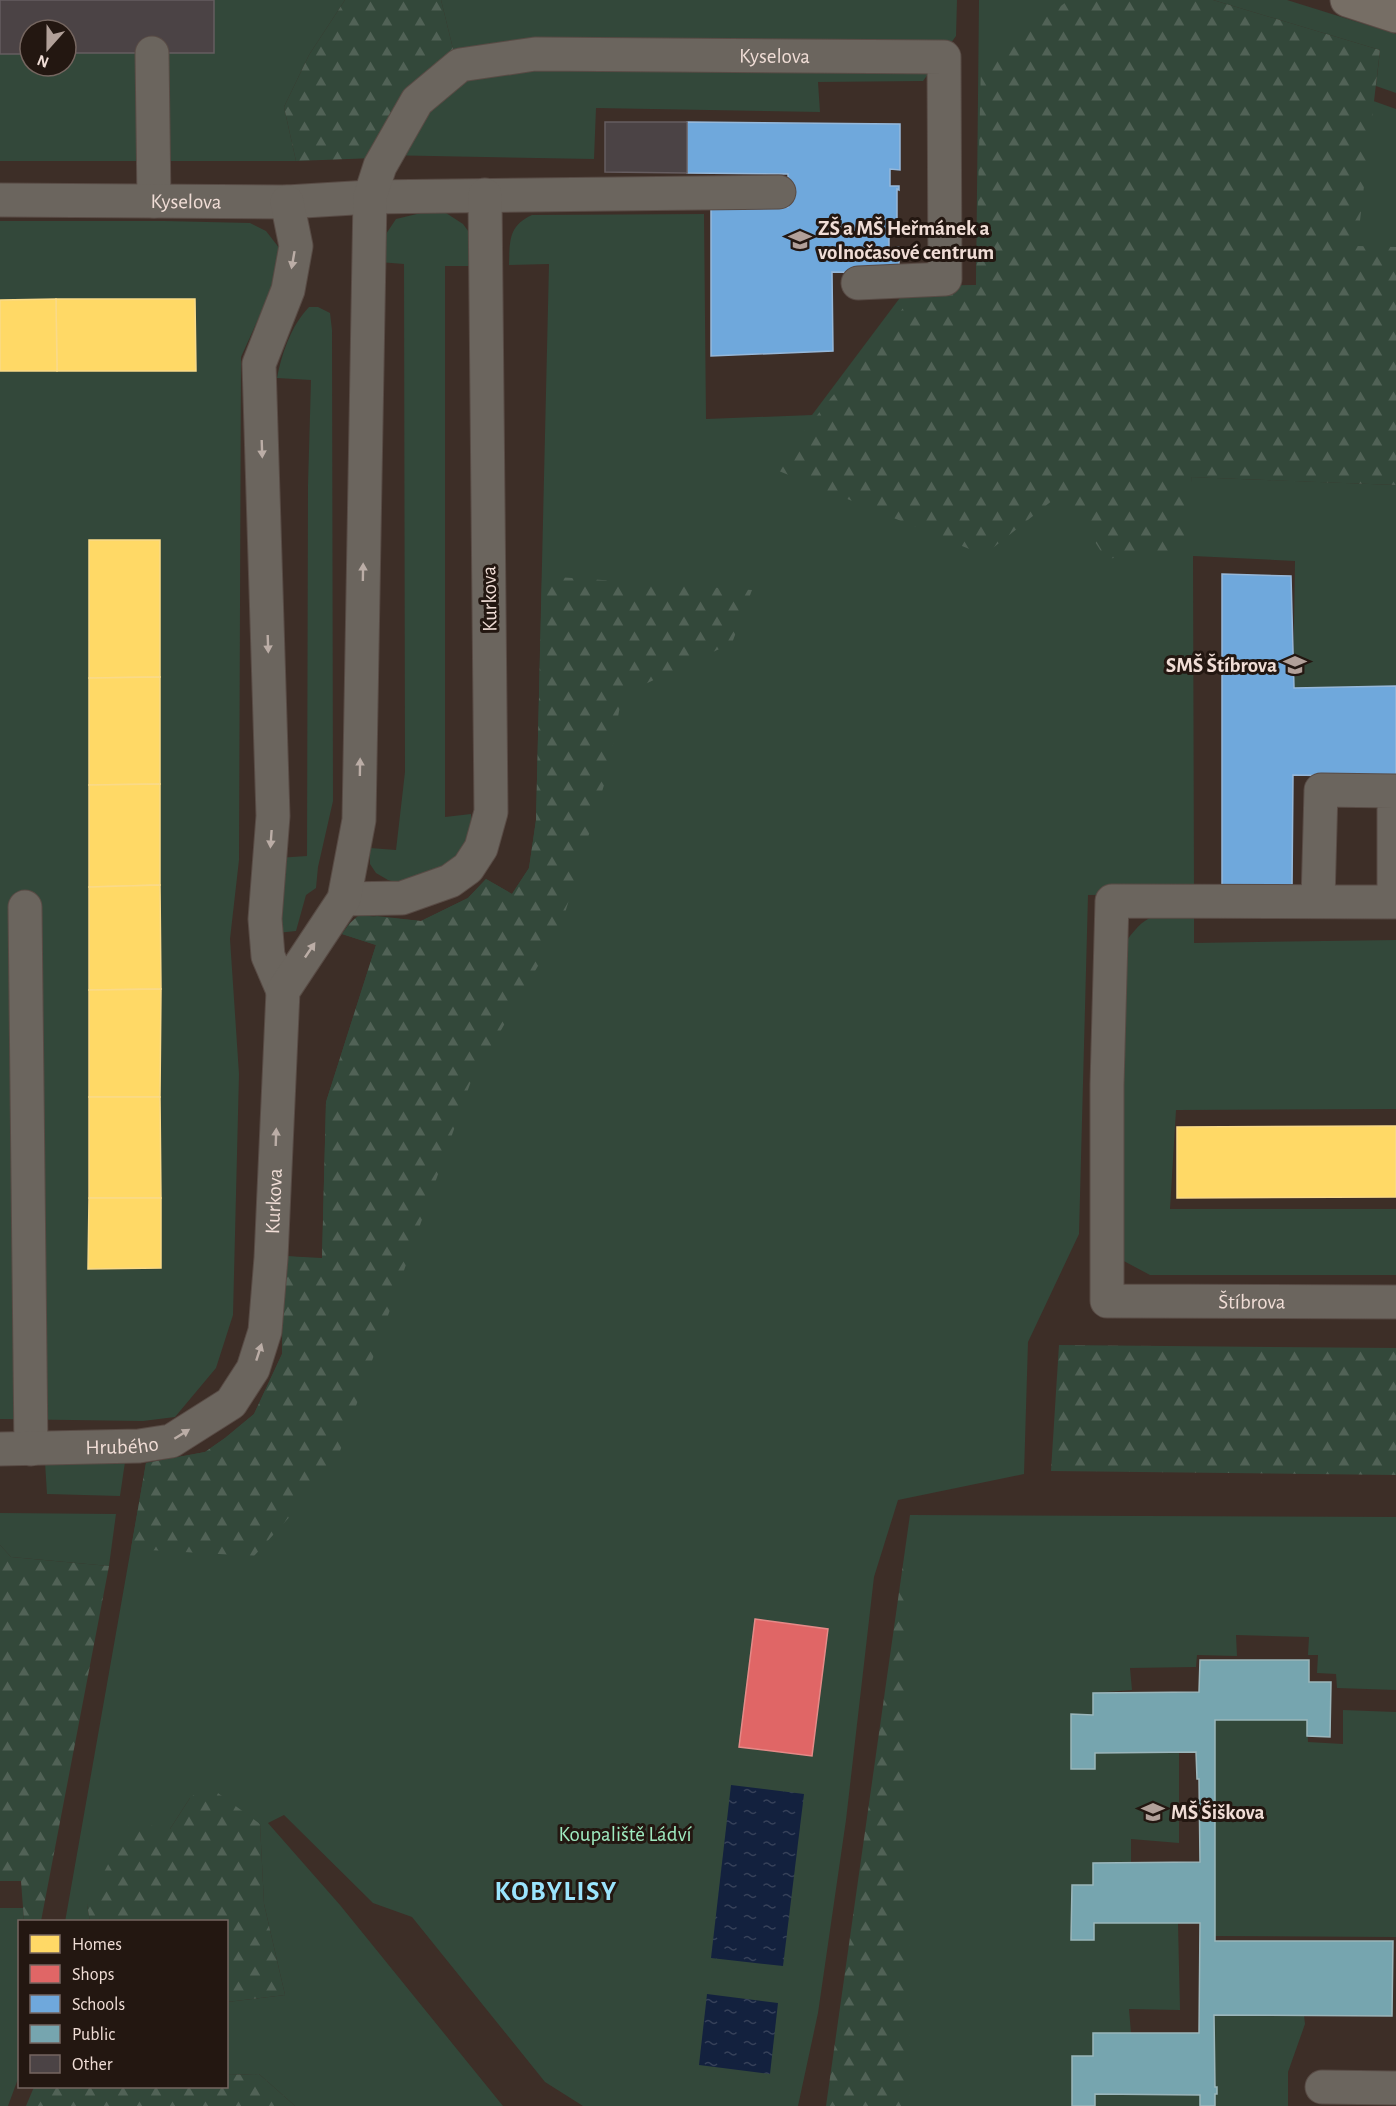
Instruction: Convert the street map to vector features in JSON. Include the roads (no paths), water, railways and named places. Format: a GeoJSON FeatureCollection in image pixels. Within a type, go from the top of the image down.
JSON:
{"type":"FeatureCollection","features":[{"type":"Feature","properties":{"kind":"main road"},"geometry":{"type":"LineString","coordinates":[[1347,0],[1396,16]]}},
{"type":"Feature","properties":{"kind":"street"},"geometry":{"type":"LineString","coordinates":[[152,53],[154,201]]}},
{"type":"Feature","properties":{"kind":"street","name":"Kyselova"},"geometry":{"type":"LineString","coordinates":[[370,197],[380,166],[417,101],[460,65],[535,54],[944,57],[945,279],[858,283]]}},
{"type":"Feature","properties":{"kind":"street","name":"Kyselova"},"geometry":{"type":"LineString","coordinates":[[0,200],[287,202],[370,197],[779,192]]}},
{"type":"Feature","properties":{"kind":"street","name":"Kurkova"},"geometry":{"type":"LineString","coordinates":[[344,899],[402,898],[450,881],[468,868],[481,848],[491,812],[485,195]]}},
{"type":"Feature","properties":{"kind":"street"},"geometry":{"type":"LineString","coordinates":[[283,991],[344,899],[358,820],[370,197]]}},
{"type":"Feature","properties":{"kind":"street","name":"Kurkova"},"geometry":{"type":"LineString","coordinates":[[231,1403],[253,1369],[265,1331],[271,1258],[283,991],[268,956],[265,919],[273,816],[259,363],[288,290],[296,246],[287,202]]}},
{"type":"Feature","properties":{"kind":"street","name":"Štíbrova"},"geometry":{"type":"LineString","coordinates":[[1318,901],[1112,901],[1107,1085],[1107,1301],[1396,1302]]}},
{"type":"Feature","properties":{"kind":"street"},"geometry":{"type":"LineString","coordinates":[[15,1449],[25,907]]}},
{"type":"Feature","properties":{"kind":"street","name":"Hrubého"},"geometry":{"type":"LineString","coordinates":[[15,1449],[139,1446],[171,1441],[231,1403]]}},
{"type":"Feature","properties":{"kind":"street"},"geometry":{"type":"LineString","coordinates":[[1322,2087],[1396,2088]]}},
{"type":"Feature","properties":{"kind":"water"},"geometry":{"type":"Polygon","coordinates":[[[731,1785],[804,1794],[783,1966],[711,1958],[731,1785]]]}},
{"type":"Feature","properties":{"kind":"water"},"geometry":{"type":"Polygon","coordinates":[[[707,1994],[778,2003],[770,2074],[699,2065],[707,1994]]]}},
{"type":"Feature","properties":{"kind":"place","name":"ZŠ a MŠ Heřmánek a volnočasové centrum"},"geometry":{"type":"Point","coordinates":[800,240]}},
{"type":"Feature","properties":{"kind":"place","name":"SMŠ Štíbrova"},"geometry":{"type":"Point","coordinates":[1295,665]}},
{"type":"Feature","properties":{"kind":"place","name":"MŠ Šiškova"},"geometry":{"type":"Point","coordinates":[1153,1812]}},
{"type":"Feature","properties":{"kind":"district","name":"KOBYLISY"},"geometry":{"type":"Point","coordinates":[556,1891]}},
{"type":"Feature","properties":{"kind":"park label","name":"Koupaliště Ládví"},"geometry":{"type":"Point","coordinates":[625,1834]}}]}
